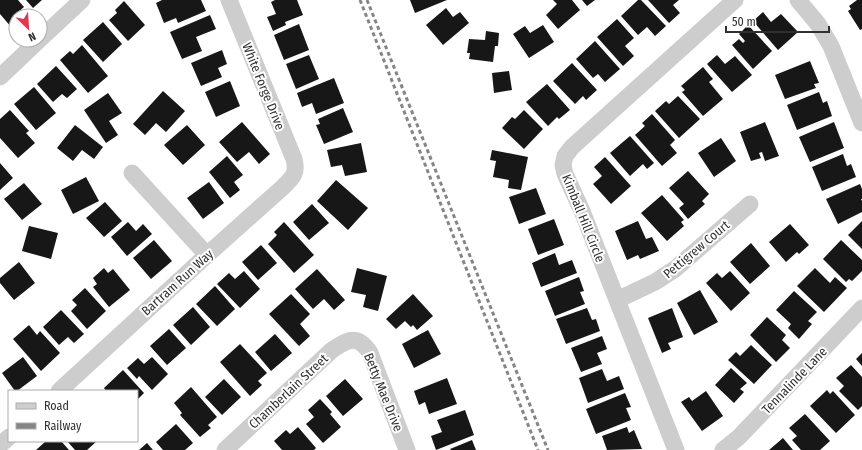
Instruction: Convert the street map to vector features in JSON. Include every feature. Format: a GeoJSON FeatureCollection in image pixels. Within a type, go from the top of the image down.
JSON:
{"type":"FeatureCollection","features":[{"type":"Feature","properties":{"kind":"street"},"geometry":{"type":"LineString","coordinates":[[48,32],[82,0]]}},
{"type":"Feature","properties":{"kind":"street","name":"White Forge Drive"},"geometry":{"type":"LineString","coordinates":[[229,0],[294,159],[296,166],[295,173]]}},
{"type":"Feature","properties":{"kind":"street","name":"Kimball Hill Circle"},"geometry":{"type":"LineString","coordinates":[[676,450],[618,300],[582,211],[565,174],[563,165],[564,156],[735,0]]}},
{"type":"Feature","properties":{"kind":"street"},"geometry":{"type":"LineString","coordinates":[[798,0],[818,24],[831,46],[862,123]]}},
{"type":"Feature","properties":{"kind":"street"},"geometry":{"type":"LineString","coordinates":[[0,77],[31,48]]}},
{"type":"Feature","properties":{"kind":"street"},"geometry":{"type":"LineString","coordinates":[[132,173],[206,255]]}},
{"type":"Feature","properties":{"kind":"street","name":"Bartram Run Way"},"geometry":{"type":"LineString","coordinates":[[60,390],[206,255],[291,180],[295,173]]}},
{"type":"Feature","properties":{"kind":"street","name":"Pettigrew Court"},"geometry":{"type":"LineString","coordinates":[[618,300],[655,282],[675,269],[750,204]]}},
{"type":"Feature","properties":{"kind":"street","name":"Tennalinde Lane"},"geometry":{"type":"LineString","coordinates":[[724,450],[739,437],[862,308]]}},
{"type":"Feature","properties":{"kind":"street","name":"Chamberlain Street"},"geometry":{"type":"LineString","coordinates":[[225,450],[332,350],[344,341],[355,340]]}},
{"type":"Feature","properties":{"kind":"street","name":"Betty Mae Drive"},"geometry":{"type":"LineString","coordinates":[[355,340],[365,345],[370,353],[407,450]]}},
{"type":"Feature","properties":{"kind":"street"},"geometry":{"type":"LineString","coordinates":[[0,445],[8,438]]}},
{"type":"Feature","properties":{"kind":"building"},"geometry":{"type":"Polygon","coordinates":[[[0,0],[18,0],[24,7],[8,8],[8,23],[0,14],[0,0]]]}},
{"type":"Feature","properties":{"kind":"building"},"geometry":{"type":"Polygon","coordinates":[[[26,0],[42,0],[33,8],[26,0]]]}},
{"type":"Feature","properties":{"kind":"building"},"geometry":{"type":"Polygon","coordinates":[[[162,0],[201,0],[206,11],[178,23],[176,18],[164,23],[156,3],[162,0]]]}},
{"type":"Feature","properties":{"kind":"building"},"geometry":{"type":"Polygon","coordinates":[[[275,0],[297,0],[303,15],[285,22],[286,25],[273,31],[267,17],[276,14],[271,2],[275,0]]]}},
{"type":"Feature","properties":{"kind":"building"},"geometry":{"type":"Polygon","coordinates":[[[410,0],[447,0],[415,13],[410,0]]]}},
{"type":"Feature","properties":{"kind":"building"},"geometry":{"type":"Polygon","coordinates":[[[553,0],[572,0],[580,10],[558,29],[546,15],[557,4],[553,0]]]}},
{"type":"Feature","properties":{"kind":"building"},"geometry":{"type":"Polygon","coordinates":[[[582,0],[595,0],[587,6],[582,0]]]}},
{"type":"Feature","properties":{"kind":"building"},"geometry":{"type":"Polygon","coordinates":[[[638,0],[641,0],[666,26],[655,36],[647,27],[638,35],[621,16],[638,0]]]}},
{"type":"Feature","properties":{"kind":"building"},"geometry":{"type":"Polygon","coordinates":[[[648,0],[679,0],[673,5],[680,13],[669,23],[648,0]]]}},
{"type":"Feature","properties":{"kind":"building"},"geometry":{"type":"Polygon","coordinates":[[[857,0],[862,0],[862,29],[860,30],[848,11],[851,9],[849,6],[857,0]]]}},
{"type":"Feature","properties":{"kind":"building"},"geometry":{"type":"Polygon","coordinates":[[[124,1],[145,25],[128,41],[109,20],[117,13],[115,10],[124,1]]]}},
{"type":"Feature","properties":{"kind":"building"},"geometry":{"type":"Polygon","coordinates":[[[446,8],[453,17],[460,12],[469,23],[443,45],[426,25],[446,8]]]}},
{"type":"Feature","properties":{"kind":"building"},"geometry":{"type":"Polygon","coordinates":[[[763,12],[771,22],[781,14],[798,32],[778,50],[753,21],[763,12]]]}},
{"type":"Feature","properties":{"kind":"building"},"geometry":{"type":"Polygon","coordinates":[[[210,15],[216,29],[196,37],[202,51],[182,59],[170,32],[210,15]]]}},
{"type":"Feature","properties":{"kind":"building"},"geometry":{"type":"Polygon","coordinates":[[[617,19],[634,38],[625,46],[634,56],[623,66],[597,37],[617,19]]]}},
{"type":"Feature","properties":{"kind":"building"},"geometry":{"type":"Polygon","coordinates":[[[103,22],[122,44],[103,62],[83,40],[103,22]]]}},
{"type":"Feature","properties":{"kind":"building"},"geometry":{"type":"Polygon","coordinates":[[[299,24],[309,50],[284,60],[274,35],[299,24]]]}},
{"type":"Feature","properties":{"kind":"building"},"geometry":{"type":"Polygon","coordinates":[[[543,25],[554,42],[529,58],[513,34],[525,26],[530,33],[543,25]]]}},
{"type":"Feature","properties":{"kind":"building"},"geometry":{"type":"Polygon","coordinates":[[[748,25],[772,51],[753,69],[732,45],[739,39],[743,43],[745,41],[739,34],[748,25]]]}},
{"type":"Feature","properties":{"kind":"building"},"geometry":{"type":"Polygon","coordinates":[[[486,31],[499,33],[498,46],[495,46],[493,62],[469,59],[470,53],[467,53],[469,39],[485,40],[486,31]]]}},
{"type":"Feature","properties":{"kind":"building"},"geometry":{"type":"Polygon","coordinates":[[[595,41],[620,69],[605,82],[598,74],[593,78],[576,59],[595,41]]]}},
{"type":"Feature","properties":{"kind":"building"},"geometry":{"type":"Polygon","coordinates":[[[82,45],[108,76],[88,93],[60,60],[70,51],[73,54],[82,45]]]}},
{"type":"Feature","properties":{"kind":"building"},"geometry":{"type":"Polygon","coordinates":[[[222,50],[227,64],[218,68],[222,77],[201,86],[191,63],[222,50]]]}},
{"type":"Feature","properties":{"kind":"building"},"geometry":{"type":"Polygon","coordinates":[[[309,55],[319,79],[296,89],[286,64],[309,55]]]}},
{"type":"Feature","properties":{"kind":"building"},"geometry":{"type":"Polygon","coordinates":[[[717,55],[725,64],[735,56],[752,75],[732,92],[707,64],[717,55]]]}},
{"type":"Feature","properties":{"kind":"building"},"geometry":{"type":"Polygon","coordinates":[[[810,61],[819,83],[814,84],[816,88],[785,99],[775,75],[810,61]]]}},
{"type":"Feature","properties":{"kind":"building"},"geometry":{"type":"Polygon","coordinates":[[[572,63],[597,90],[586,100],[583,96],[575,104],[553,81],[572,63]]]}},
{"type":"Feature","properties":{"kind":"building"},"geometry":{"type":"Polygon","coordinates":[[[56,66],[77,89],[67,98],[62,94],[53,102],[37,84],[56,66]]]}},
{"type":"Feature","properties":{"kind":"building"},"geometry":{"type":"Polygon","coordinates":[[[703,67],[713,79],[709,82],[723,99],[703,116],[682,92],[685,90],[681,86],[703,67]]]}},
{"type":"Feature","properties":{"kind":"building"},"geometry":{"type":"Polygon","coordinates":[[[509,71],[512,90],[494,93],[492,73],[509,71]]]}},
{"type":"Feature","properties":{"kind":"building"},"geometry":{"type":"Polygon","coordinates":[[[334,78],[344,103],[316,114],[312,103],[302,107],[297,93],[334,78]]]}},
{"type":"Feature","properties":{"kind":"building"},"geometry":{"type":"Polygon","coordinates":[[[230,81],[240,106],[216,117],[205,92],[230,81]]]}},
{"type":"Feature","properties":{"kind":"building"},"geometry":{"type":"Polygon","coordinates":[[[547,84],[570,110],[559,119],[557,117],[548,126],[526,102],[547,84]]]}},
{"type":"Feature","properties":{"kind":"building"},"geometry":{"type":"Polygon","coordinates":[[[34,87],[56,113],[36,130],[14,104],[34,87]]]}},
{"type":"Feature","properties":{"kind":"building"},"geometry":{"type":"Polygon","coordinates":[[[163,91],[185,111],[166,132],[156,123],[145,135],[133,124],[163,91]]]}},
{"type":"Feature","properties":{"kind":"building"},"geometry":{"type":"Polygon","coordinates":[[[819,92],[823,103],[827,101],[832,116],[797,130],[787,105],[819,92]]]}},
{"type":"Feature","properties":{"kind":"building"},"geometry":{"type":"Polygon","coordinates":[[[108,93],[122,113],[109,121],[118,135],[106,143],[84,110],[108,93]]]}},
{"type":"Feature","properties":{"kind":"building"},"geometry":{"type":"Polygon","coordinates":[[[678,96],[700,119],[679,138],[655,111],[666,101],[669,104],[678,96]]]}},
{"type":"Feature","properties":{"kind":"building"},"geometry":{"type":"Polygon","coordinates":[[[343,108],[353,132],[324,144],[316,125],[320,124],[318,119],[343,108]]]}},
{"type":"Feature","properties":{"kind":"building"},"geometry":{"type":"Polygon","coordinates":[[[10,110],[29,131],[26,133],[35,143],[18,158],[0,138],[0,119],[10,110]]]}},
{"type":"Feature","properties":{"kind":"building"},"geometry":{"type":"Polygon","coordinates":[[[524,110],[543,129],[524,149],[502,128],[512,117],[515,119],[524,110]]]}},
{"type":"Feature","properties":{"kind":"building"},"geometry":{"type":"Polygon","coordinates":[[[652,114],[675,140],[670,145],[677,153],[662,166],[635,135],[645,126],[642,123],[652,114]]]}},
{"type":"Feature","properties":{"kind":"building"},"geometry":{"type":"Polygon","coordinates":[[[242,122],[270,154],[259,164],[249,152],[237,162],[219,142],[242,122]]]}},
{"type":"Feature","properties":{"kind":"building"},"geometry":{"type":"Polygon","coordinates":[[[765,122],[779,156],[765,161],[762,152],[759,153],[761,158],[751,161],[740,132],[765,122]]]}},
{"type":"Feature","properties":{"kind":"building"},"geometry":{"type":"Polygon","coordinates":[[[834,122],[844,148],[810,162],[799,137],[834,122]]]}},
{"type":"Feature","properties":{"kind":"building"},"geometry":{"type":"Polygon","coordinates":[[[75,125],[103,147],[94,159],[82,150],[73,161],[57,148],[75,125]]]}},
{"type":"Feature","properties":{"kind":"building"},"geometry":{"type":"Polygon","coordinates":[[[187,125],[205,145],[183,165],[164,145],[187,125]]]}},
{"type":"Feature","properties":{"kind":"building"},"geometry":{"type":"Polygon","coordinates":[[[630,136],[654,163],[647,169],[643,164],[630,176],[610,153],[630,136]]]}},
{"type":"Feature","properties":{"kind":"building"},"geometry":{"type":"Polygon","coordinates":[[[721,138],[736,161],[714,177],[698,153],[721,138]]]}},
{"type":"Feature","properties":{"kind":"building"},"geometry":{"type":"Polygon","coordinates":[[[361,143],[367,172],[345,176],[342,165],[331,167],[327,150],[361,143]]]}},
{"type":"Feature","properties":{"kind":"building"},"geometry":{"type":"Polygon","coordinates":[[[492,150],[528,157],[521,190],[508,188],[509,180],[493,177],[496,161],[490,160],[492,150]]]}},
{"type":"Feature","properties":{"kind":"building"},"geometry":{"type":"Polygon","coordinates":[[[843,154],[847,166],[851,164],[856,177],[822,191],[812,167],[843,154]]]}},
{"type":"Feature","properties":{"kind":"building"},"geometry":{"type":"Polygon","coordinates":[[[227,156],[243,175],[234,182],[240,190],[230,198],[209,172],[227,156]]]}},
{"type":"Feature","properties":{"kind":"building"},"geometry":{"type":"Polygon","coordinates":[[[605,157],[631,186],[611,204],[593,184],[602,176],[594,167],[605,157]]]}},
{"type":"Feature","properties":{"kind":"building"},"geometry":{"type":"Polygon","coordinates":[[[0,163],[13,178],[0,190],[0,163]]]}},
{"type":"Feature","properties":{"kind":"building"},"geometry":{"type":"Polygon","coordinates":[[[688,171],[709,194],[702,201],[705,204],[688,219],[679,208],[684,204],[669,188],[688,171]]]}},
{"type":"Feature","properties":{"kind":"building"},"geometry":{"type":"Polygon","coordinates":[[[86,177],[99,201],[73,214],[61,190],[86,177]]]}},
{"type":"Feature","properties":{"kind":"building"},"geometry":{"type":"Polygon","coordinates":[[[336,180],[368,208],[348,230],[317,201],[336,180]]]}},
{"type":"Feature","properties":{"kind":"building"},"geometry":{"type":"Polygon","coordinates":[[[209,182],[224,203],[203,219],[187,198],[209,182]]]}},
{"type":"Feature","properties":{"kind":"building"},"geometry":{"type":"Polygon","coordinates":[[[24,183],[42,204],[22,220],[4,199],[24,183]]]}},
{"type":"Feature","properties":{"kind":"building"},"geometry":{"type":"Polygon","coordinates":[[[860,184],[862,189],[862,212],[838,224],[826,199],[860,184]]]}},
{"type":"Feature","properties":{"kind":"building"},"geometry":{"type":"Polygon","coordinates":[[[536,188],[546,214],[519,224],[509,197],[536,188]]]}},
{"type":"Feature","properties":{"kind":"building"},"geometry":{"type":"Polygon","coordinates":[[[662,195],[684,220],[681,222],[684,226],[667,241],[641,213],[662,195]]]}},
{"type":"Feature","properties":{"kind":"building"},"geometry":{"type":"Polygon","coordinates":[[[105,202],[122,221],[104,237],[86,218],[105,202]]]}},
{"type":"Feature","properties":{"kind":"building"},"geometry":{"type":"Polygon","coordinates":[[[312,204],[329,223],[309,240],[293,222],[312,204]]]}},
{"type":"Feature","properties":{"kind":"building"},"geometry":{"type":"Polygon","coordinates":[[[554,219],[564,245],[538,255],[528,229],[554,219]]]}},
{"type":"Feature","properties":{"kind":"building"},"geometry":{"type":"Polygon","coordinates":[[[638,221],[646,239],[652,237],[659,251],[640,259],[638,255],[627,260],[615,231],[638,221]]]}},
{"type":"Feature","properties":{"kind":"building"},"geometry":{"type":"Polygon","coordinates":[[[862,221],[862,249],[848,235],[862,221]]]}},
{"type":"Feature","properties":{"kind":"building"},"geometry":{"type":"Polygon","coordinates":[[[128,222],[136,231],[143,224],[152,234],[127,256],[111,237],[128,222]]]}},
{"type":"Feature","properties":{"kind":"building"},"geometry":{"type":"Polygon","coordinates":[[[284,222],[314,255],[294,273],[268,244],[277,235],[274,232],[284,222]]]}},
{"type":"Feature","properties":{"kind":"building"},"geometry":{"type":"Polygon","coordinates":[[[790,224],[809,245],[799,254],[797,252],[786,262],[769,242],[790,224]]]}},
{"type":"Feature","properties":{"kind":"building"},"geometry":{"type":"Polygon","coordinates":[[[29,226],[58,233],[51,259],[22,251],[29,226]]]}},
{"type":"Feature","properties":{"kind":"building"},"geometry":{"type":"Polygon","coordinates":[[[154,240],[172,261],[151,279],[133,258],[154,240]]]}},
{"type":"Feature","properties":{"kind":"building"},"geometry":{"type":"Polygon","coordinates":[[[841,240],[862,260],[862,271],[852,281],[849,279],[846,282],[823,259],[841,240]]]}},
{"type":"Feature","properties":{"kind":"building"},"geometry":{"type":"Polygon","coordinates":[[[751,243],[770,266],[750,284],[730,262],[751,243]]]}},
{"type":"Feature","properties":{"kind":"building"},"geometry":{"type":"Polygon","coordinates":[[[261,245],[277,263],[258,280],[242,262],[261,245]]]}},
{"type":"Feature","properties":{"kind":"building"},"geometry":{"type":"Polygon","coordinates":[[[555,253],[559,265],[572,260],[577,273],[541,287],[532,263],[555,253]]]}},
{"type":"Feature","properties":{"kind":"building"},"geometry":{"type":"Polygon","coordinates":[[[19,262],[35,283],[14,300],[0,283],[0,278],[19,262]]]}},
{"type":"Feature","properties":{"kind":"building"},"geometry":{"type":"Polygon","coordinates":[[[104,268],[108,273],[113,269],[130,290],[109,307],[93,287],[97,284],[93,278],[104,268]]]}},
{"type":"Feature","properties":{"kind":"building"},"geometry":{"type":"Polygon","coordinates":[[[357,268],[387,276],[378,311],[363,307],[366,295],[351,292],[357,268]]]}},
{"type":"Feature","properties":{"kind":"building"},"geometry":{"type":"Polygon","coordinates":[[[815,268],[830,283],[835,277],[847,288],[824,312],[797,286],[815,268]]]}},
{"type":"Feature","properties":{"kind":"building"},"geometry":{"type":"Polygon","coordinates":[[[317,269],[345,300],[334,310],[324,299],[313,309],[295,289],[317,269]]]}},
{"type":"Feature","properties":{"kind":"building"},"geometry":{"type":"Polygon","coordinates":[[[244,271],[260,289],[240,308],[217,284],[229,273],[235,279],[244,271]]]}},
{"type":"Feature","properties":{"kind":"building"},"geometry":{"type":"Polygon","coordinates":[[[730,271],[750,293],[731,311],[706,283],[717,273],[722,278],[730,271]]]}},
{"type":"Feature","properties":{"kind":"building"},"geometry":{"type":"Polygon","coordinates":[[[579,277],[584,291],[580,292],[585,304],[555,316],[545,291],[579,277]]]}},
{"type":"Feature","properties":{"kind":"building"},"geometry":{"type":"Polygon","coordinates":[[[215,286],[235,309],[217,326],[196,304],[215,286]]]}},
{"type":"Feature","properties":{"kind":"building"},"geometry":{"type":"Polygon","coordinates":[[[85,288],[106,311],[87,329],[71,311],[77,305],[72,300],[85,288]]]}},
{"type":"Feature","properties":{"kind":"building"},"geometry":{"type":"Polygon","coordinates":[[[700,290],[718,322],[694,335],[677,303],[700,290]]]}},
{"type":"Feature","properties":{"kind":"building"},"geometry":{"type":"Polygon","coordinates":[[[794,291],[817,312],[808,321],[812,324],[799,339],[788,328],[791,324],[776,310],[794,291]]]}},
{"type":"Feature","properties":{"kind":"building"},"geometry":{"type":"Polygon","coordinates":[[[291,294],[310,314],[300,324],[310,336],[299,346],[269,314],[291,294]]]}},
{"type":"Feature","properties":{"kind":"building"},"geometry":{"type":"Polygon","coordinates":[[[413,294],[433,316],[417,330],[413,325],[411,327],[405,321],[396,329],[386,319],[413,294]]]}},
{"type":"Feature","properties":{"kind":"building"},"geometry":{"type":"Polygon","coordinates":[[[193,307],[210,327],[191,345],[173,325],[193,307]]]}},
{"type":"Feature","properties":{"kind":"building"},"geometry":{"type":"Polygon","coordinates":[[[587,308],[592,320],[596,319],[600,331],[566,344],[556,319],[587,308]]]}},
{"type":"Feature","properties":{"kind":"building"},"geometry":{"type":"Polygon","coordinates":[[[672,308],[683,337],[668,343],[671,349],[662,353],[648,318],[672,308]]]}},
{"type":"Feature","properties":{"kind":"building"},"geometry":{"type":"Polygon","coordinates":[[[61,310],[84,334],[74,343],[68,337],[59,345],[43,327],[61,310]]]}},
{"type":"Feature","properties":{"kind":"building"},"geometry":{"type":"Polygon","coordinates":[[[767,317],[786,335],[782,340],[790,348],[776,362],[750,335],[767,317]]]}},
{"type":"Feature","properties":{"kind":"building"},"geometry":{"type":"Polygon","coordinates":[[[29,325],[37,335],[40,331],[60,353],[41,371],[13,339],[29,325]]]}},
{"type":"Feature","properties":{"kind":"building"},"geometry":{"type":"Polygon","coordinates":[[[169,329],[186,348],[167,365],[150,346],[169,329]]]}},
{"type":"Feature","properties":{"kind":"building"},"geometry":{"type":"Polygon","coordinates":[[[428,330],[441,354],[414,368],[402,344],[428,330]]]}},
{"type":"Feature","properties":{"kind":"building"},"geometry":{"type":"Polygon","coordinates":[[[275,334],[292,353],[271,371],[255,352],[275,334]]]}},
{"type":"Feature","properties":{"kind":"building"},"geometry":{"type":"Polygon","coordinates":[[[602,336],[607,349],[597,353],[602,364],[581,372],[571,348],[602,336]]]}},
{"type":"Feature","properties":{"kind":"building"},"geometry":{"type":"Polygon","coordinates":[[[240,344],[267,373],[258,381],[262,385],[250,396],[220,362],[240,344]]]}},
{"type":"Feature","properties":{"kind":"building"},"geometry":{"type":"Polygon","coordinates":[[[751,345],[772,365],[754,384],[728,360],[736,352],[740,356],[751,345]]]}},
{"type":"Feature","properties":{"kind":"building"},"geometry":{"type":"Polygon","coordinates":[[[862,353],[862,366],[856,359],[862,353]]]}},
{"type":"Feature","properties":{"kind":"building"},"geometry":{"type":"Polygon","coordinates":[[[23,357],[37,376],[18,390],[14,390],[2,373],[23,357]]]}},
{"type":"Feature","properties":{"kind":"building"},"geometry":{"type":"Polygon","coordinates":[[[152,357],[168,374],[152,390],[139,376],[137,379],[127,368],[138,358],[144,364],[152,357]]]}},
{"type":"Feature","properties":{"kind":"building"},"geometry":{"type":"Polygon","coordinates":[[[851,365],[862,377],[862,406],[858,410],[839,391],[844,386],[836,378],[851,365]]]}},
{"type":"Feature","properties":{"kind":"building"},"geometry":{"type":"Polygon","coordinates":[[[731,368],[747,383],[740,389],[744,392],[734,403],[715,385],[731,368]]]}},
{"type":"Feature","properties":{"kind":"building"},"geometry":{"type":"Polygon","coordinates":[[[602,369],[607,381],[619,376],[624,389],[588,403],[579,378],[602,369]]]}},
{"type":"Feature","properties":{"kind":"building"},"geometry":{"type":"Polygon","coordinates":[[[123,370],[144,393],[138,399],[138,390],[105,390],[104,388],[123,370]]]}},
{"type":"Feature","properties":{"kind":"building"},"geometry":{"type":"Polygon","coordinates":[[[447,378],[457,404],[429,414],[425,402],[419,405],[414,391],[447,378]]]}},
{"type":"Feature","properties":{"kind":"building"},"geometry":{"type":"Polygon","coordinates":[[[224,379],[241,397],[222,415],[205,397],[224,379]]]}},
{"type":"Feature","properties":{"kind":"building"},"geometry":{"type":"Polygon","coordinates":[[[345,379],[363,399],[343,416],[326,396],[345,379]]]}},
{"type":"Feature","properties":{"kind":"building"},"geometry":{"type":"Polygon","coordinates":[[[191,387],[217,417],[208,425],[211,428],[200,437],[180,415],[182,413],[174,403],[191,387]]]}},
{"type":"Feature","properties":{"kind":"building"},"geometry":{"type":"Polygon","coordinates":[[[827,390],[830,394],[833,391],[855,415],[836,433],[810,406],[827,390]]]}},
{"type":"Feature","properties":{"kind":"building"},"geometry":{"type":"Polygon","coordinates":[[[706,391],[723,416],[702,431],[681,402],[689,397],[692,401],[706,391]]]}},
{"type":"Feature","properties":{"kind":"building"},"geometry":{"type":"Polygon","coordinates":[[[625,393],[631,407],[626,408],[631,420],[596,434],[586,409],[625,393]]]}},
{"type":"Feature","properties":{"kind":"building"},"geometry":{"type":"Polygon","coordinates":[[[320,399],[332,412],[330,414],[341,427],[323,443],[306,424],[314,417],[308,410],[320,399]]]}},
{"type":"Feature","properties":{"kind":"building"},"geometry":{"type":"Polygon","coordinates":[[[465,410],[474,435],[436,450],[431,436],[442,432],[437,420],[465,410]]]}},
{"type":"Feature","properties":{"kind":"building"},"geometry":{"type":"Polygon","coordinates":[[[805,414],[830,441],[820,450],[801,450],[792,440],[797,436],[789,428],[805,414]]]}},
{"type":"Feature","properties":{"kind":"building"},"geometry":{"type":"Polygon","coordinates":[[[176,424],[193,443],[185,450],[163,450],[156,442],[176,424]]]}},
{"type":"Feature","properties":{"kind":"building"},"geometry":{"type":"Polygon","coordinates":[[[298,427],[316,448],[314,450],[282,450],[274,441],[286,430],[290,434],[298,427]]]}},
{"type":"Feature","properties":{"kind":"building"},"geometry":{"type":"Polygon","coordinates":[[[627,427],[629,433],[634,430],[642,449],[607,450],[602,436],[627,427]]]}},
{"type":"Feature","properties":{"kind":"building"},"geometry":{"type":"Polygon","coordinates":[[[783,438],[793,450],[769,450],[783,438]]]}},
{"type":"Feature","properties":{"kind":"building"},"geometry":{"type":"Polygon","coordinates":[[[472,440],[476,450],[450,449],[472,440]]]}},
{"type":"Feature","properties":{"kind":"building"},"geometry":{"type":"Polygon","coordinates":[[[45,442],[62,442],[69,450],[36,450],[45,442]]]}},
{"type":"Feature","properties":{"kind":"building"},"geometry":{"type":"Polygon","coordinates":[[[68,442],[96,442],[87,450],[75,450],[68,442]]]}},
{"type":"Feature","properties":{"kind":"building"},"geometry":{"type":"Polygon","coordinates":[[[147,443],[153,450],[139,450],[147,443]]]}},
{"type":"Feature","properties":{"kind":"railway"},"geometry":{"type":"LineString","coordinates":[[360,0],[538,450]]}},
{"type":"Feature","properties":{"kind":"railway"},"geometry":{"type":"LineString","coordinates":[[367,0],[548,450]]}}]}
